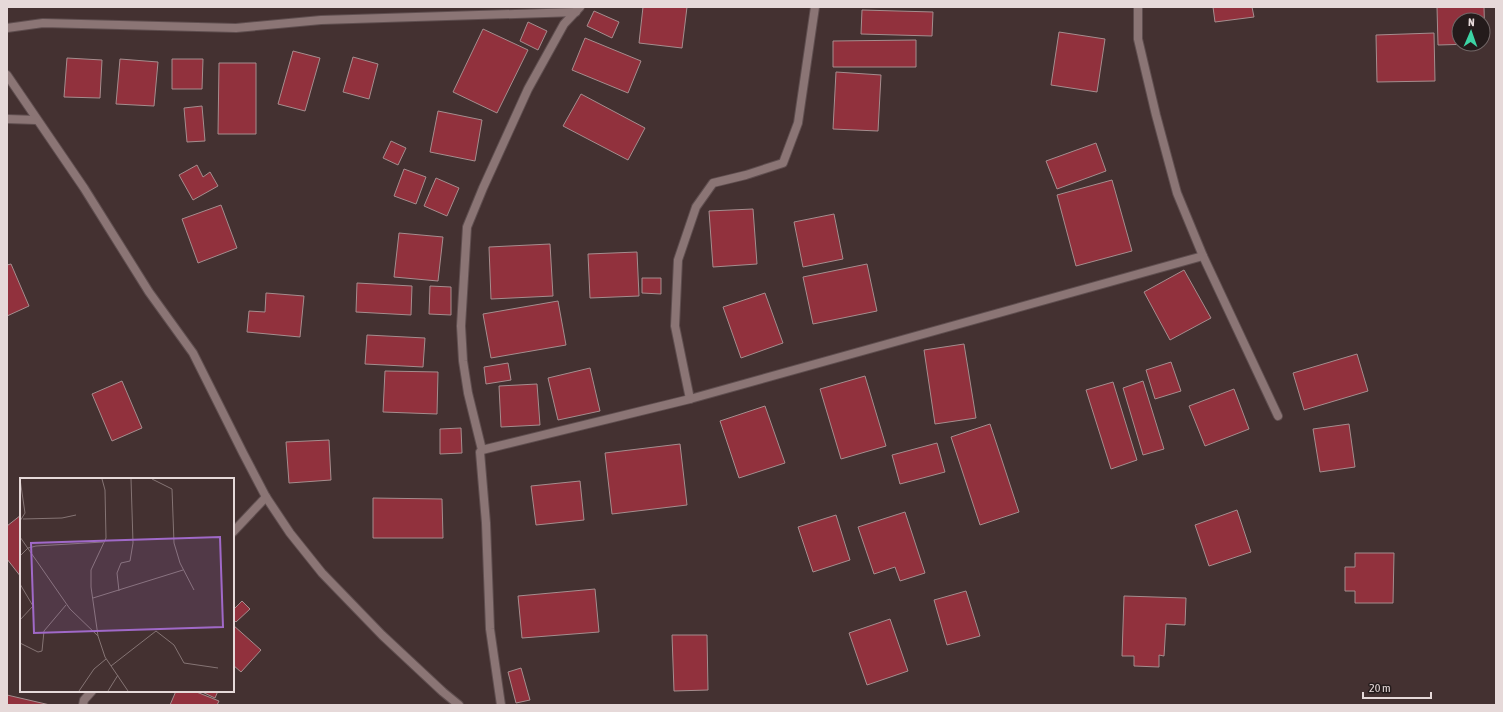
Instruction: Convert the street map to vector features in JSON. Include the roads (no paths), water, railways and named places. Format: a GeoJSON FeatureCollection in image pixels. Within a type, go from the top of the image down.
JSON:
{"type":"FeatureCollection","features":[{"type":"Feature","properties":{"kind":"street"},"geometry":{"type":"LineString","coordinates":[[690,399],[675,326],[678,260],[696,207],[713,183],[783,163],[798,123],[815,7]]}},
{"type":"Feature","properties":{"kind":"street"},"geometry":{"type":"LineString","coordinates":[[1138,7],[1138,39],[1156,115],[1177,193],[1203,256],[1278,416]]}},
{"type":"Feature","properties":{"kind":"street"},"geometry":{"type":"LineString","coordinates":[[7,28],[43,23],[236,28],[321,20],[578,9]]}},
{"type":"Feature","properties":{"kind":"street"},"geometry":{"type":"LineString","coordinates":[[500,705],[490,629],[486,523],[480,452],[482,450],[468,393],[463,361],[461,326],[467,227],[528,89],[564,24],[578,9]]}},
{"type":"Feature","properties":{"kind":"street"},"geometry":{"type":"LineString","coordinates":[[7,75],[36,120],[84,188],[149,292],[193,353],[266,496],[290,533],[322,573],[382,635],[459,705]]}},
{"type":"Feature","properties":{"kind":"street"},"geometry":{"type":"LineString","coordinates":[[7,119],[36,120]]}},
{"type":"Feature","properties":{"kind":"street"},"geometry":{"type":"LineString","coordinates":[[482,450],[690,399],[1203,256]]}},
{"type":"Feature","properties":{"kind":"street"},"geometry":{"type":"LineString","coordinates":[[234,531],[266,496]]}},
{"type":"Feature","properties":{"kind":"street"},"geometry":{"type":"LineString","coordinates":[[82,705],[84,700],[91,692]]}}]}
